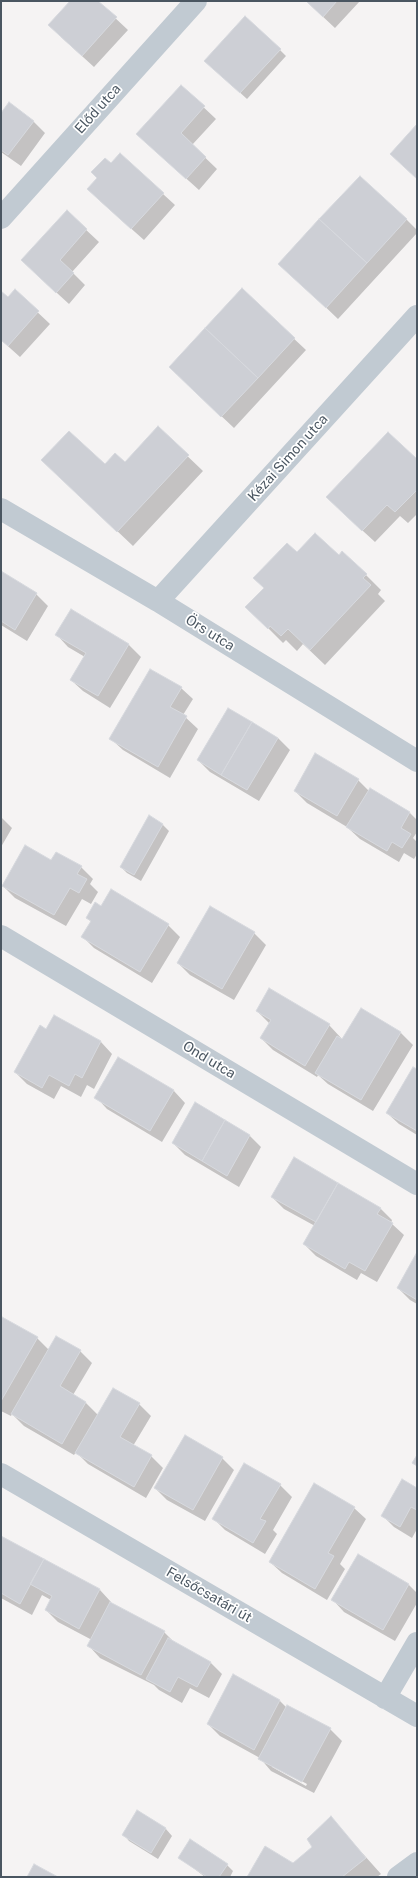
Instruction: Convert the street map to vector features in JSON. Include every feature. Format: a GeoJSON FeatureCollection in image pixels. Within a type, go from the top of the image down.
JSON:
{"type":"FeatureCollection","features":[{"type":"Feature","properties":{"kind":"street","name":"Előd utca"},"geometry":{"type":"LineString","coordinates":[[1,218],[196,1]]}},
{"type":"Feature","properties":{"kind":"street","name":"Kézai Simon utca"},"geometry":{"type":"LineString","coordinates":[[158,601],[417,316]]}},
{"type":"Feature","properties":{"kind":"street","name":"Örs utca"},"geometry":{"type":"LineString","coordinates":[[1,509],[158,601],[417,761]]}},
{"type":"Feature","properties":{"kind":"street","name":"Ond utca"},"geometry":{"type":"LineString","coordinates":[[1,936],[417,1184]]}},
{"type":"Feature","properties":{"kind":"street","name":"Felsőcsatári út"},"geometry":{"type":"LineString","coordinates":[[1,1474],[417,1716]]}},
{"type":"Feature","properties":{"kind":"street"},"geometry":{"type":"LineString","coordinates":[[385,1698],[417,1643]]}},
{"type":"Feature","properties":{"kind":"street"},"geometry":{"type":"LineString","coordinates":[[398,1877],[417,1863]]}},
{"type":"Feature","properties":{"kind":"building"},"geometry":{"type":"Polygon","coordinates":[[[70,1],[98,1],[117,17],[82,56],[48,25],[70,1]]]}},
{"type":"Feature","properties":{"kind":"building"},"geometry":{"type":"Polygon","coordinates":[[[306,1],[337,1],[323,17],[306,1]]]}},
{"type":"Feature","properties":{"kind":"building"},"geometry":{"type":"Polygon","coordinates":[[[245,16],[281,49],[240,93],[204,61],[245,16]]]}},
{"type":"Feature","properties":{"kind":"building"},"geometry":{"type":"Polygon","coordinates":[[[181,85],[205,106],[181,133],[206,157],[186,179],[136,134],[181,85]]]}},
{"type":"Feature","properties":{"kind":"building"},"geometry":{"type":"Polygon","coordinates":[[[9,102],[34,121],[8,155],[1,150],[1,113],[9,102]]]}},
{"type":"Feature","properties":{"kind":"building"},"geometry":{"type":"Polygon","coordinates":[[[417,124],[417,179],[390,154],[417,124]]]}},
{"type":"Feature","properties":{"kind":"building"},"geometry":{"type":"Polygon","coordinates":[[[120,153],[164,193],[131,229],[87,189],[97,178],[91,172],[105,158],[111,163],[120,153]]]}},
{"type":"Feature","properties":{"kind":"building"},"geometry":{"type":"Polygon","coordinates":[[[360,176],[407,219],[367,263],[319,219],[360,176]]]}},
{"type":"Feature","properties":{"kind":"building"},"geometry":{"type":"Polygon","coordinates":[[[67,210],[87,229],[60,260],[74,273],[56,293],[21,260],[67,210]]]}},
{"type":"Feature","properties":{"kind":"building"},"geometry":{"type":"Polygon","coordinates":[[[319,219],[367,263],[326,308],[278,264],[319,219]]]}},
{"type":"Feature","properties":{"kind":"building"},"geometry":{"type":"Polygon","coordinates":[[[242,288],[295,338],[258,378],[205,328],[242,288]]]}},
{"type":"Feature","properties":{"kind":"building"},"geometry":{"type":"Polygon","coordinates":[[[15,289],[39,311],[8,346],[1,340],[1,291],[8,297],[15,289]]]}},
{"type":"Feature","properties":{"kind":"building"},"geometry":{"type":"Polygon","coordinates":[[[205,328],[258,378],[221,417],[169,367],[205,328]]]}},
{"type":"Feature","properties":{"kind":"building"},"geometry":{"type":"Polygon","coordinates":[[[158,426],[189,455],[117,532],[41,460],[69,431],[105,464],[115,453],[125,462],[158,426]]]}},
{"type":"Feature","properties":{"kind":"building"},"geometry":{"type":"Polygon","coordinates":[[[388,432],[417,459],[417,490],[395,512],[387,505],[362,531],[326,497],[388,432]]]}},
{"type":"Feature","properties":{"kind":"building"},"geometry":{"type":"Polygon","coordinates":[[[315,533],[339,555],[342,551],[367,574],[363,578],[371,585],[310,650],[288,629],[281,636],[270,626],[268,629],[245,607],[264,588],[253,578],[287,543],[297,552],[315,533]]]}},
{"type":"Feature","properties":{"kind":"building"},"geometry":{"type":"Polygon","coordinates":[[[1,571],[37,593],[15,630],[1,621],[1,571]]]}},
{"type":"Feature","properties":{"kind":"building"},"geometry":{"type":"Polygon","coordinates":[[[71,609],[129,644],[98,696],[70,680],[86,653],[55,635],[71,609]]]}},
{"type":"Feature","properties":{"kind":"building"},"geometry":{"type":"Polygon","coordinates":[[[150,669],[182,687],[170,707],[187,716],[158,767],[109,739],[150,669]]]}},
{"type":"Feature","properties":{"kind":"building"},"geometry":{"type":"Polygon","coordinates":[[[228,708],[252,722],[221,775],[197,760],[228,708]]]}},
{"type":"Feature","properties":{"kind":"building"},"geometry":{"type":"Polygon","coordinates":[[[252,722],[278,738],[247,790],[221,775],[252,722]]]}},
{"type":"Feature","properties":{"kind":"building"},"geometry":{"type":"Polygon","coordinates":[[[315,753],[359,779],[337,816],[294,791],[315,753]]]}},
{"type":"Feature","properties":{"kind":"building"},"geometry":{"type":"Polygon","coordinates":[[[370,788],[410,812],[401,828],[411,834],[402,848],[392,842],[387,851],[346,827],[370,788]]]}},
{"type":"Feature","properties":{"kind":"building"},"geometry":{"type":"Polygon","coordinates":[[[149,815],[163,824],[134,875],[120,867],[149,815]]]}},
{"type":"Feature","properties":{"kind":"building"},"geometry":{"type":"Polygon","coordinates":[[[25,845],[51,860],[56,852],[82,866],[77,874],[87,879],[79,893],[70,888],[54,915],[2,886],[25,845]]]}},
{"type":"Feature","properties":{"kind":"building"},"geometry":{"type":"Polygon","coordinates":[[[111,889],[169,924],[140,972],[81,937],[91,921],[86,918],[95,902],[101,906],[111,889]]]}},
{"type":"Feature","properties":{"kind":"building"},"geometry":{"type":"Polygon","coordinates":[[[210,906],[255,932],[222,989],[177,963],[210,906]]]}},
{"type":"Feature","properties":{"kind":"building"},"geometry":{"type":"Polygon","coordinates":[[[269,988],[330,1024],[305,1066],[260,1038],[271,1020],[256,1011],[269,988]]]}},
{"type":"Feature","properties":{"kind":"building"},"geometry":{"type":"Polygon","coordinates":[[[361,1008],[401,1032],[361,1100],[315,1073],[337,1036],[342,1039],[361,1008]]]}},
{"type":"Feature","properties":{"kind":"building"},"geometry":{"type":"Polygon","coordinates":[[[54,1015],[101,1041],[82,1078],[75,1074],[69,1086],[49,1075],[42,1088],[14,1072],[40,1025],[46,1029],[54,1015]]]}},
{"type":"Feature","properties":{"kind":"building"},"geometry":{"type":"Polygon","coordinates":[[[118,1057],[174,1090],[150,1131],[94,1098],[118,1057]]]}},
{"type":"Feature","properties":{"kind":"building"},"geometry":{"type":"Polygon","coordinates":[[[413,1067],[417,1069],[417,1131],[386,1113],[413,1067]]]}},
{"type":"Feature","properties":{"kind":"building"},"geometry":{"type":"Polygon","coordinates":[[[195,1102],[225,1120],[202,1161],[172,1143],[195,1102]]]}},
{"type":"Feature","properties":{"kind":"building"},"geometry":{"type":"Polygon","coordinates":[[[225,1120],[250,1135],[227,1176],[202,1161],[225,1120]]]}},
{"type":"Feature","properties":{"kind":"building"},"geometry":{"type":"Polygon","coordinates":[[[294,1157],[338,1183],[316,1222],[271,1197],[294,1157]]]}},
{"type":"Feature","properties":{"kind":"building"},"geometry":{"type":"Polygon","coordinates":[[[338,1183],[381,1208],[377,1214],[393,1223],[365,1271],[349,1262],[345,1269],[303,1244],[338,1183]]]}},
{"type":"Feature","properties":{"kind":"building"},"geometry":{"type":"Polygon","coordinates":[[[417,1252],[417,1300],[397,1288],[417,1252]]]}},
{"type":"Feature","properties":{"kind":"building"},"geometry":{"type":"Polygon","coordinates":[[[2,1317],[38,1337],[1,1401],[1,1320],[2,1317]]]}},
{"type":"Feature","properties":{"kind":"building"},"geometry":{"type":"Polygon","coordinates":[[[56,1336],[81,1350],[60,1386],[86,1402],[62,1444],[11,1414],[56,1336]]]}},
{"type":"Feature","properties":{"kind":"building"},"geometry":{"type":"Polygon","coordinates":[[[113,1388],[140,1403],[120,1437],[152,1455],[134,1487],[75,1453],[113,1388]]]}},
{"type":"Feature","properties":{"kind":"building"},"geometry":{"type":"Polygon","coordinates":[[[185,1435],[223,1457],[193,1510],[154,1488],[185,1435]]]}},
{"type":"Feature","properties":{"kind":"building"},"geometry":{"type":"Polygon","coordinates":[[[417,1455],[417,1466],[412,1463],[417,1455]]]}},
{"type":"Feature","properties":{"kind":"building"},"geometry":{"type":"Polygon","coordinates":[[[244,1463],[281,1484],[260,1519],[266,1521],[253,1543],[212,1519],[244,1463]]]}},
{"type":"Feature","properties":{"kind":"building"},"geometry":{"type":"Polygon","coordinates":[[[402,1479],[417,1488],[417,1510],[411,1507],[400,1527],[381,1516],[402,1479]]]}},
{"type":"Feature","properties":{"kind":"building"},"geometry":{"type":"Polygon","coordinates":[[[314,1483],[355,1507],[328,1553],[334,1556],[315,1589],[269,1562],[314,1483]]]}},
{"type":"Feature","properties":{"kind":"building"},"geometry":{"type":"Polygon","coordinates":[[[1,1536],[44,1559],[20,1604],[1,1593],[1,1536]]]}},
{"type":"Feature","properties":{"kind":"building"},"geometry":{"type":"Polygon","coordinates":[[[358,1554],[409,1584],[383,1630],[331,1600],[358,1554]]]}},
{"type":"Feature","properties":{"kind":"building"},"geometry":{"type":"Polygon","coordinates":[[[44,1559],[100,1589],[79,1629],[45,1610],[52,1596],[30,1584],[44,1559]]]}},
{"type":"Feature","properties":{"kind":"building"},"geometry":{"type":"Polygon","coordinates":[[[110,1602],[165,1631],[141,1675],[87,1646],[110,1602]]]}},
{"type":"Feature","properties":{"kind":"building"},"geometry":{"type":"Polygon","coordinates":[[[168,1638],[211,1662],[197,1687],[178,1677],[170,1692],[146,1679],[168,1638]]]}},
{"type":"Feature","properties":{"kind":"building"},"geometry":{"type":"Polygon","coordinates":[[[233,1674],[280,1700],[254,1750],[207,1724],[233,1674]]]}},
{"type":"Feature","properties":{"kind":"building"},"geometry":{"type":"Polygon","coordinates":[[[287,1705],[331,1728],[302,1782],[258,1759],[287,1705]]]}},
{"type":"Feature","properties":{"kind":"building"},"geometry":{"type":"Polygon","coordinates":[[[137,1810],[166,1828],[151,1853],[122,1835],[137,1810]]]}},
{"type":"Feature","properties":{"kind":"building"},"geometry":{"type":"Polygon","coordinates":[[[331,1816],[366,1858],[342,1877],[247,1877],[265,1846],[293,1863],[312,1847],[307,1839],[331,1816]]]}},
{"type":"Feature","properties":{"kind":"building"},"geometry":{"type":"Polygon","coordinates":[[[190,1839],[228,1864],[219,1877],[207,1877],[178,1858],[190,1839]]]}},
{"type":"Feature","properties":{"kind":"building"},"geometry":{"type":"Polygon","coordinates":[[[34,1864],[58,1877],[27,1877],[34,1864]]]}}]}
